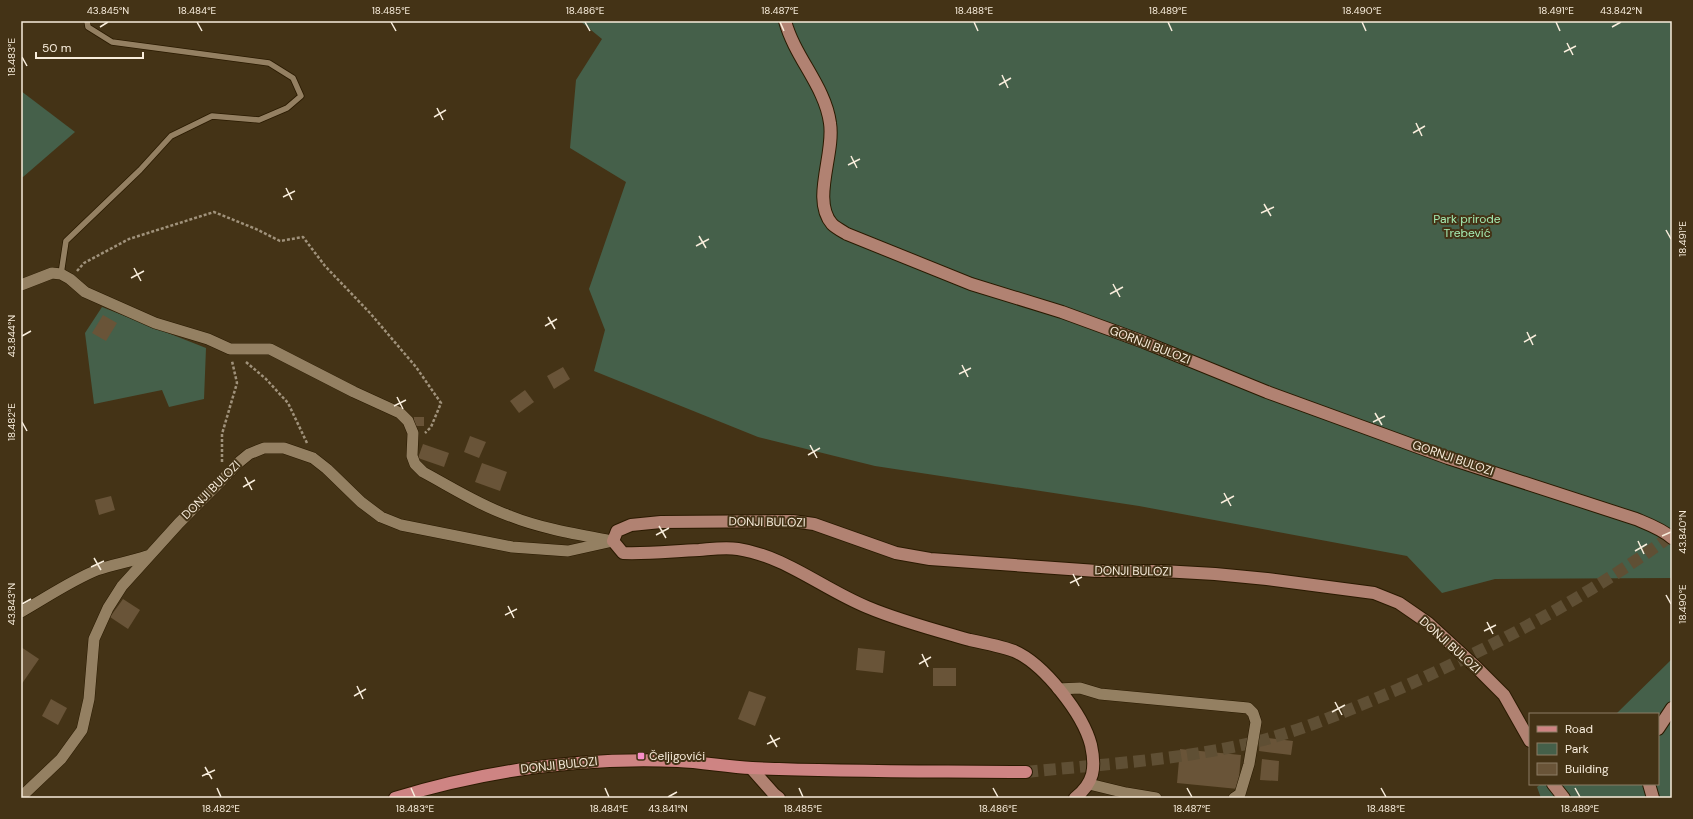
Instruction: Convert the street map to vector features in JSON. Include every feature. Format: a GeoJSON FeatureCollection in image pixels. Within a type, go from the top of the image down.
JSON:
{"type":"FeatureCollection","features":[{"type":"Feature","properties":{"kind":"main road","name":"DONJI BULOZI"},"geometry":{"type":"LineString","coordinates":[[395,798],[438,785],[486,774],[535,767],[602,761],[679,761],[751,768],[1026,772]]}},
{"type":"Feature","properties":{"kind":"street","name":"GORNJI BULOZI"},"geometry":{"type":"LineString","coordinates":[[785,21],[790,38],[822,95],[830,123],[830,148],[822,196],[824,210],[832,224],[847,234],[956,279],[1003,295],[1068,314],[1144,342],[1267,392],[1433,452],[1636,519],[1654,526],[1672,538]]}},
{"type":"Feature","properties":{"kind":"street"},"geometry":{"type":"LineString","coordinates":[[21,285],[61,275],[85,292],[138,316],[208,339],[230,349],[270,349],[354,392],[400,413],[408,421],[413,433],[412,456],[415,464],[423,472],[489,508],[511,517],[612,541],[623,553],[644,554],[722,548],[738,549],[760,555],[796,569],[843,596],[912,624],[1015,652],[1032,664],[1058,688],[1086,729],[1094,766],[1086,790],[1075,798]]}},
{"type":"Feature","properties":{"kind":"street","name":"DONJI BULOZI"},"geometry":{"type":"LineString","coordinates":[[21,797],[61,759],[82,730],[89,698],[94,639],[108,608],[122,586],[179,523],[238,463],[249,454],[264,448],[284,448],[313,458],[327,469],[361,502],[381,517],[401,525],[512,547],[568,551],[612,541],[617,531],[631,525],[661,522],[792,521],[814,524],[896,553],[930,559],[1097,570],[1162,570],[1215,574],[1267,579],[1374,594],[1399,604],[1428,623],[1477,668],[1504,696],[1529,739]]}},
{"type":"Feature","properties":{"kind":"street"},"geometry":{"type":"LineString","coordinates":[[21,612],[95,571],[114,564],[132,561],[149,555]]}},
{"type":"Feature","properties":{"kind":"street"},"geometry":{"type":"LineString","coordinates":[[1058,688],[1080,688],[1100,694],[1248,708],[1253,713],[1256,722],[1246,774],[1240,794],[1234,798]]}},
{"type":"Feature","properties":{"kind":"street"},"geometry":{"type":"LineString","coordinates":[[1659,727],[1672,708]]}},
{"type":"Feature","properties":{"kind":"street"},"geometry":{"type":"LineString","coordinates":[[751,768],[779,798]]}},
{"type":"Feature","properties":{"kind":"street"},"geometry":{"type":"LineString","coordinates":[[1089,784],[1154,798]]}},
{"type":"Feature","properties":{"kind":"street"},"geometry":{"type":"LineString","coordinates":[[1554,785],[1564,798]]}},
{"type":"Feature","properties":{"kind":"street"},"geometry":{"type":"LineString","coordinates":[[1649,785],[1653,798]]}},
{"type":"Feature","properties":{"kind":"lane"},"geometry":{"type":"LineString","coordinates":[[61,275],[66,241],[140,170],[171,136],[212,116],[259,120],[287,108],[301,96],[293,78],[269,63],[112,42],[88,27],[87,21]]}},
{"type":"Feature","properties":{"kind":"path"},"geometry":{"type":"LineString","coordinates":[[61,275],[130,239],[214,212],[256,228],[280,241],[303,237],[325,266],[370,313],[416,367],[441,403],[430,427],[412,445]]}},
{"type":"Feature","properties":{"kind":"path"},"geometry":{"type":"LineString","coordinates":[[230,349],[266,379],[288,403],[302,430],[313,458]]}},
{"type":"Feature","properties":{"kind":"path"},"geometry":{"type":"LineString","coordinates":[[222,480],[222,434],[236,383],[230,349]]}},
{"type":"Feature","properties":{"kind":"green space","name":"Park prirode Trebević"},"geometry":{"type":"Polygon","coordinates":[[[580,21],[1672,21],[1672,578],[1495,579],[1442,593],[1407,556],[1139,506],[875,466],[758,437],[594,371],[605,330],[589,289],[626,182],[570,148],[576,80],[602,39],[580,21]]]}},
{"type":"Feature","properties":{"kind":"green space"},"geometry":{"type":"Polygon","coordinates":[[[21,91],[75,132],[23,177],[21,176],[21,91]]]}},
{"type":"Feature","properties":{"kind":"green space"},"geometry":{"type":"Polygon","coordinates":[[[102,307],[206,348],[204,399],[169,407],[162,390],[94,404],[85,333],[102,307]]]}},
{"type":"Feature","properties":{"kind":"green space"},"geometry":{"type":"Polygon","coordinates":[[[1672,659],[1672,798],[1541,798],[1537,787],[1540,785],[1659,785],[1659,713],[1617,713],[1672,659]]]}},
{"type":"Feature","properties":{"kind":"building"},"geometry":{"type":"Polygon","coordinates":[[[103,315],[117,323],[106,341],[92,333],[103,315]]]}},
{"type":"Feature","properties":{"kind":"building"},"geometry":{"type":"Polygon","coordinates":[[[563,367],[570,379],[554,389],[547,376],[563,367]]]}},
{"type":"Feature","properties":{"kind":"building"},"geometry":{"type":"Polygon","coordinates":[[[525,390],[534,402],[519,413],[510,401],[525,390]]]}},
{"type":"Feature","properties":{"kind":"building"},"geometry":{"type":"Polygon","coordinates":[[[414,417],[424,417],[424,426],[414,426],[414,417]]]}},
{"type":"Feature","properties":{"kind":"building"},"geometry":{"type":"Polygon","coordinates":[[[470,436],[486,442],[479,458],[464,452],[470,436]]]}},
{"type":"Feature","properties":{"kind":"building"},"geometry":{"type":"Polygon","coordinates":[[[423,444],[449,453],[444,467],[418,458],[423,444]]]}},
{"type":"Feature","properties":{"kind":"building"},"geometry":{"type":"Polygon","coordinates":[[[482,463],[507,472],[500,491],[475,482],[482,463]]]}},
{"type":"Feature","properties":{"kind":"building"},"geometry":{"type":"Polygon","coordinates":[[[111,496],[115,510],[99,515],[95,500],[111,496]]]}},
{"type":"Feature","properties":{"kind":"building"},"geometry":{"type":"Polygon","coordinates":[[[123,599],[140,610],[128,629],[110,617],[123,599]]]}},
{"type":"Feature","properties":{"kind":"building"},"geometry":{"type":"Polygon","coordinates":[[[21,647],[39,659],[21,685],[21,647]]]}},
{"type":"Feature","properties":{"kind":"building"},"geometry":{"type":"Polygon","coordinates":[[[858,648],[885,651],[883,673],[856,670],[858,648]]]}},
{"type":"Feature","properties":{"kind":"building"},"geometry":{"type":"Polygon","coordinates":[[[933,668],[956,668],[956,686],[933,686],[933,668]]]}},
{"type":"Feature","properties":{"kind":"building"},"geometry":{"type":"Polygon","coordinates":[[[749,691],[766,697],[755,726],[738,719],[749,691]]]}},
{"type":"Feature","properties":{"kind":"building"},"geometry":{"type":"Polygon","coordinates":[[[51,699],[67,708],[58,725],[42,716],[51,699]]]}},
{"type":"Feature","properties":{"kind":"building"},"geometry":{"type":"Polygon","coordinates":[[[1260,737],[1293,741],[1291,755],[1259,751],[1260,737]]]}},
{"type":"Feature","properties":{"kind":"building"},"geometry":{"type":"Polygon","coordinates":[[[1180,749],[1241,755],[1238,789],[1177,783],[1180,749]]]}},
{"type":"Feature","properties":{"kind":"building"},"geometry":{"type":"Polygon","coordinates":[[[1262,759],[1279,761],[1278,781],[1260,780],[1262,759]]]}},
{"type":"Feature","properties":{"kind":"tunnel"},"geometry":{"type":"LineString","coordinates":[[1026,772],[1143,761],[1202,753],[1259,741],[1311,725],[1430,675],[1502,639],[1572,601],[1606,580],[1672,535]]}},
{"type":"Feature","properties":{"kind":"place","name":"Čeljigovići"},"geometry":{"type":"Point","coordinates":[641,756]}}]}
